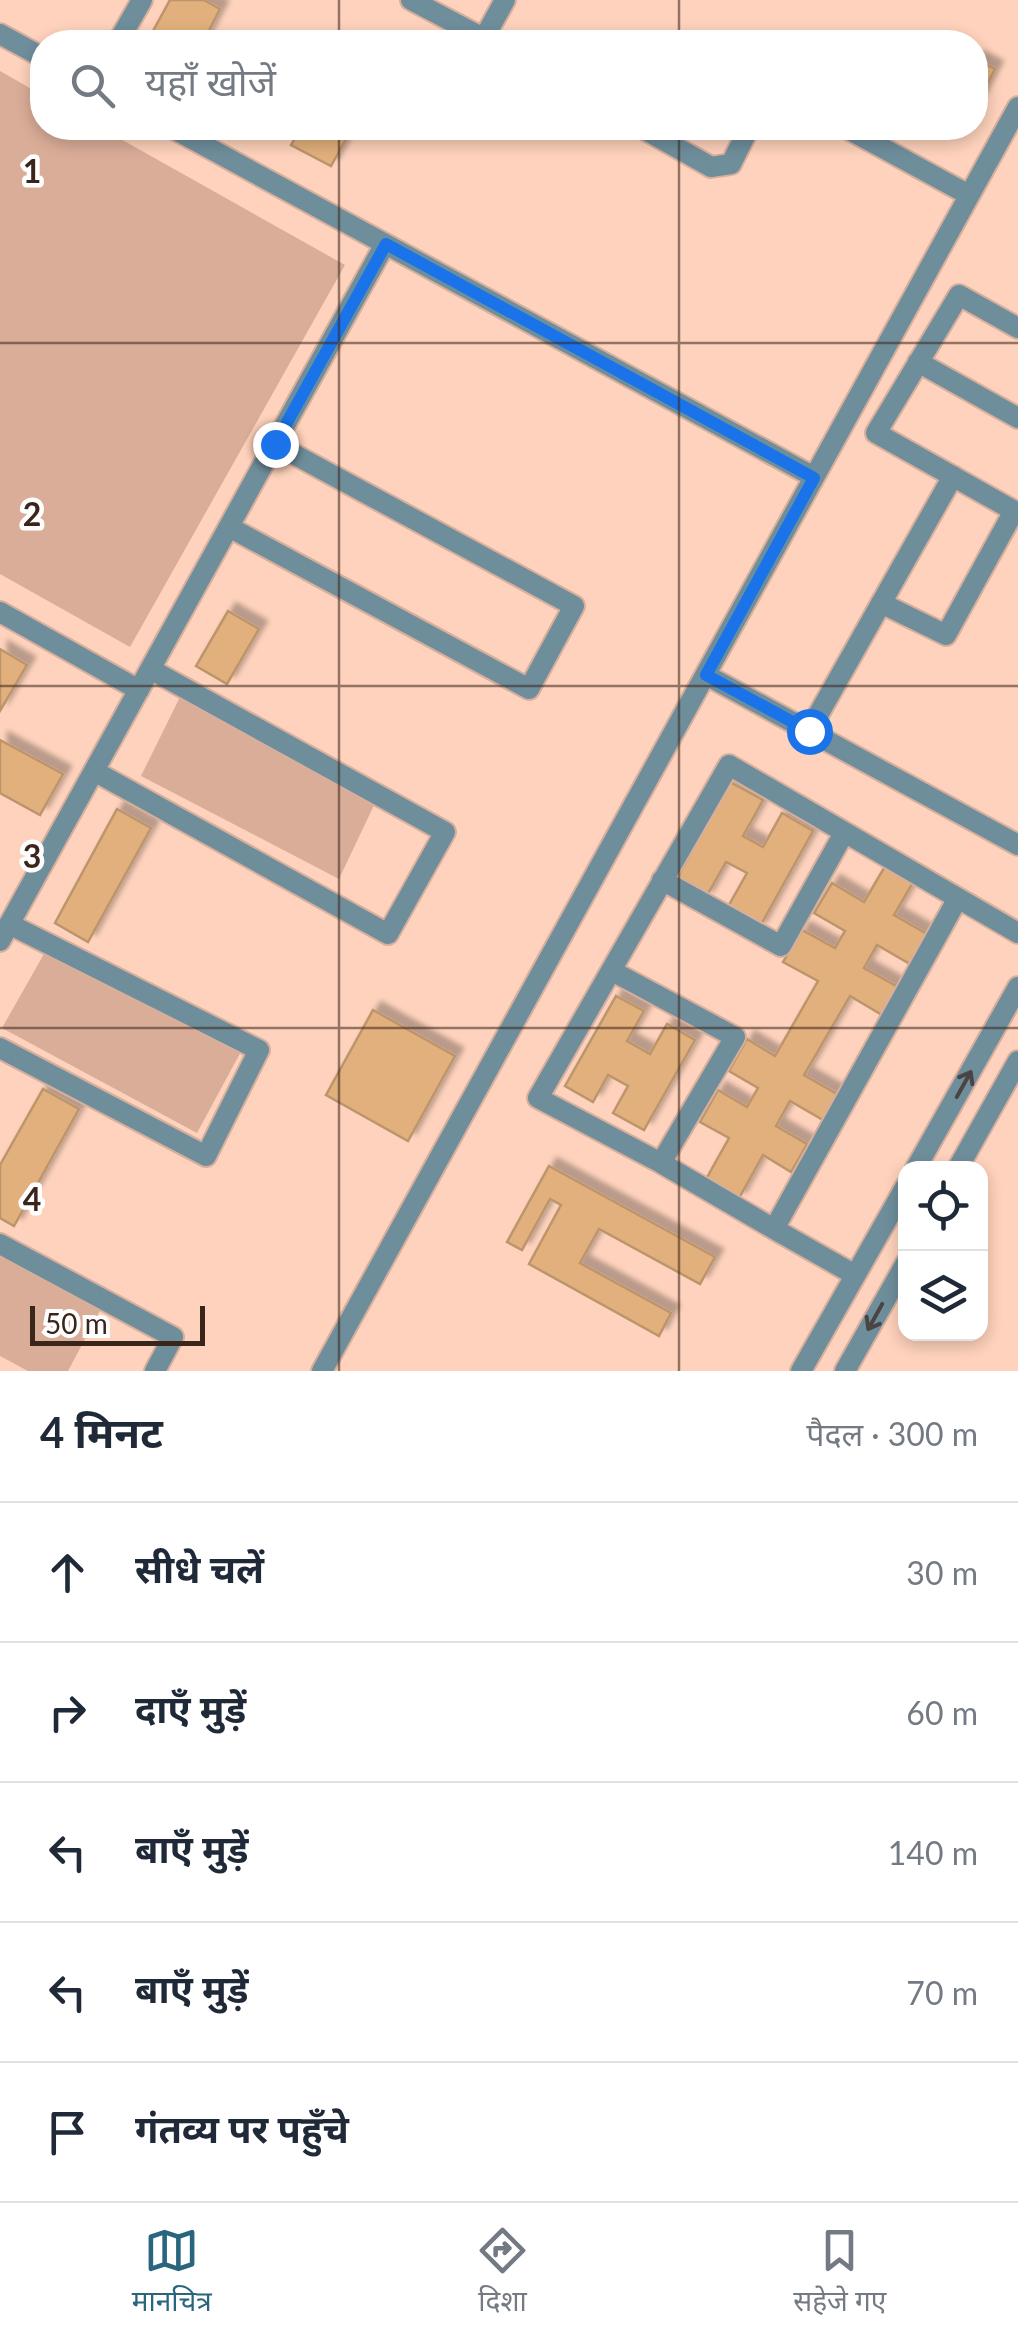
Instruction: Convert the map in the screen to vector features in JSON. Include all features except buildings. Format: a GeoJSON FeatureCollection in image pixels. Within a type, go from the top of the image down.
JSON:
{"type":"FeatureCollection","features":[{"type":"Feature","properties":{"kind":"street"},"geometry":{"type":"LineString","coordinates":[[125,30],[142,0]]}},
{"type":"Feature","properties":{"kind":"street"},"geometry":{"type":"LineString","coordinates":[[411,0],[468,30]]}},
{"type":"Feature","properties":{"kind":"street"},"geometry":{"type":"LineString","coordinates":[[492,30],[505,0]]}},
{"type":"Feature","properties":{"kind":"street"},"geometry":{"type":"LineString","coordinates":[[0,34],[30,50]]}},
{"type":"Feature","properties":{"kind":"street"},"geometry":{"type":"LineString","coordinates":[[322,1371],[1018,107]]}},
{"type":"Feature","properties":{"kind":"street"},"geometry":{"type":"LineString","coordinates":[[194,140],[814,478]]}},
{"type":"Feature","properties":{"kind":"street"},"geometry":{"type":"LineString","coordinates":[[664,140],[712,167],[731,164],[743,140]]}},
{"type":"Feature","properties":{"kind":"street"},"geometry":{"type":"LineString","coordinates":[[868,140],[969,195]]}},
{"type":"Feature","properties":{"kind":"street"},"geometry":{"type":"LineString","coordinates":[[0,1048],[206,1156],[259,1050],[5,933],[386,244]]}},
{"type":"Feature","properties":{"kind":"street"},"geometry":{"type":"LineString","coordinates":[[881,603],[946,634],[1016,512],[876,433],[959,295],[1018,328]]}},
{"type":"Feature","properties":{"kind":"street"},"geometry":{"type":"LineString","coordinates":[[918,362],[1018,418]]}},
{"type":"Feature","properties":{"kind":"street"},"geometry":{"type":"LineString","coordinates":[[229,527],[530,689],[574,606],[275,444]]}},
{"type":"Feature","properties":{"kind":"street"},"geometry":{"type":"LineString","coordinates":[[809,731],[953,476]]}},
{"type":"Feature","properties":{"kind":"street"},"geometry":{"type":"LineString","coordinates":[[0,612],[139,690]]}},
{"type":"Feature","properties":{"kind":"street"},"geometry":{"type":"LineString","coordinates":[[94,771],[388,934],[445,832],[150,669]]}},
{"type":"Feature","properties":{"kind":"street"},"geometry":{"type":"LineString","coordinates":[[706,675],[1018,845]]}},
{"type":"Feature","properties":{"kind":"street"},"geometry":{"type":"LineString","coordinates":[[855,1275],[661,1163],[538,1098],[729,765],[1018,932]]}},
{"type":"Feature","properties":{"kind":"street"},"geometry":{"type":"LineString","coordinates":[[662,880],[780,946],[844,833]]}},
{"type":"Feature","properties":{"kind":"street"},"geometry":{"type":"LineString","coordinates":[[774,1229],[958,898]]}},
{"type":"Feature","properties":{"kind":"street"},"geometry":{"type":"LineString","coordinates":[[612,971],[735,1037],[661,1163]]}},
{"type":"Feature","properties":{"kind":"street"},"geometry":{"type":"LineString","coordinates":[[920,1161],[1018,988]]}},
{"type":"Feature","properties":{"kind":"street"},"geometry":{"type":"LineString","coordinates":[[962,1161],[1018,1061]]}},
{"type":"Feature","properties":{"kind":"street"},"geometry":{"type":"LineString","coordinates":[[801,1371],[898,1200]]}},
{"type":"Feature","properties":{"kind":"street"},"geometry":{"type":"LineString","coordinates":[[0,1244],[173,1337],[154,1371]]}},
{"type":"Feature","properties":{"kind":"street"},"geometry":{"type":"LineString","coordinates":[[845,1371],[898,1276]]}},
{"type":"Feature","properties":{"kind":"shaded area"},"geometry":{"type":"Polygon","coordinates":[[[0,71],[30,88],[30,140],[122,140],[345,265],[130,647],[0,574],[0,71]]]}},
{"type":"Feature","properties":{"kind":"shaded area"},"geometry":{"type":"Polygon","coordinates":[[[181,695],[376,801],[339,879],[141,776],[181,695]]]}},
{"type":"Feature","properties":{"kind":"shaded area"},"geometry":{"type":"Polygon","coordinates":[[[49,945],[244,1046],[197,1133],[2,1028],[49,945]]]}},
{"type":"Feature","properties":{"kind":"shaded area"},"geometry":{"type":"Polygon","coordinates":[[[0,1250],[103,1305],[68,1371],[28,1371],[0,1356],[0,1250]]]}},
{"type":"Feature","properties":{"kind":"route"},"geometry":{"type":"LineString","coordinates":[[275,444],[386,244],[814,478],[706,675],[809,731]]}}]}
